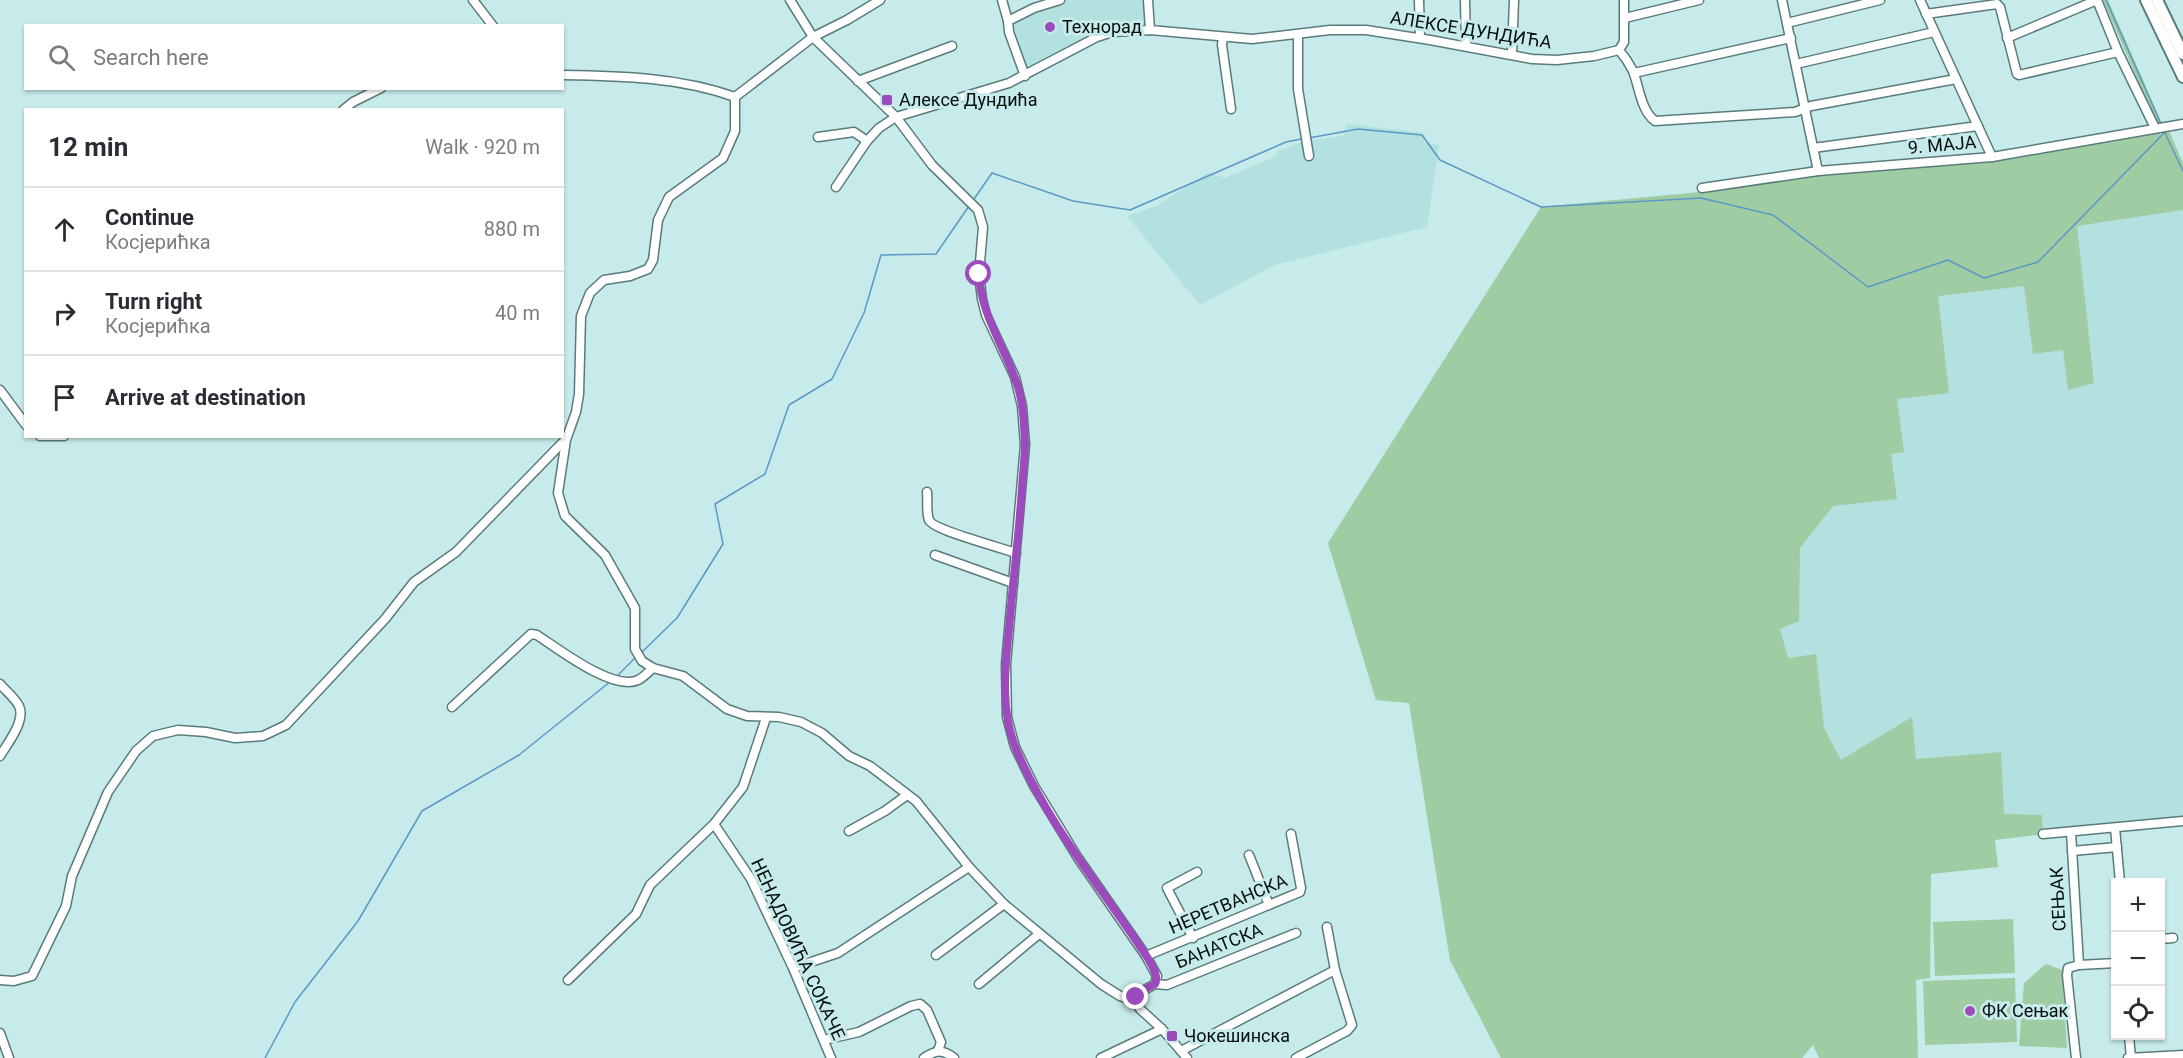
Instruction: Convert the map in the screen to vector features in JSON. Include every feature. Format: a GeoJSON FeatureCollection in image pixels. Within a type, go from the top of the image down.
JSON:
{"type":"FeatureCollection","features":[{"type":"Feature","properties":{"kind":"main road"},"geometry":{"type":"LineString","coordinates":[[2146,0],[2183,77]]}},
{"type":"Feature","properties":{"kind":"main road"},"geometry":{"type":"LineString","coordinates":[[2157,0],[2183,54]]}},
{"type":"Feature","properties":{"kind":"street"},"geometry":{"type":"LineString","coordinates":[[473,0],[492,24]]}},
{"type":"Feature","properties":{"kind":"street"},"geometry":{"type":"LineString","coordinates":[[790,0],[813,37],[896,117],[932,165],[978,210],[983,227],[979,274],[982,299],[986,315],[1015,377],[1022,406],[1025,445],[1006,664],[1007,717],[1015,747],[1034,786],[1078,858],[1146,956],[1156,976],[1155,984],[1138,993],[1135,1001]]}},
{"type":"Feature","properties":{"kind":"street"},"geometry":{"type":"LineString","coordinates":[[860,0],[861,11]]}},
{"type":"Feature","properties":{"kind":"street"},"geometry":{"type":"LineString","coordinates":[[735,97],[813,37],[880,0]]}},
{"type":"Feature","properties":{"kind":"street"},"geometry":{"type":"LineString","coordinates":[[1002,0],[1009,32],[1025,75]]}},
{"type":"Feature","properties":{"kind":"street"},"geometry":{"type":"LineString","coordinates":[[1008,21],[1034,8],[1060,0]]}},
{"type":"Feature","properties":{"kind":"street"},"geometry":{"type":"LineString","coordinates":[[1148,0],[1150,30]]}},
{"type":"Feature","properties":{"kind":"street"},"geometry":{"type":"LineString","coordinates":[[1419,0],[1420,38]]}},
{"type":"Feature","properties":{"kind":"street"},"geometry":{"type":"LineString","coordinates":[[1465,0],[1466,46]]}},
{"type":"Feature","properties":{"kind":"street"},"geometry":{"type":"LineString","coordinates":[[1512,54],[1514,0]]}},
{"type":"Feature","properties":{"kind":"street"},"geometry":{"type":"LineString","coordinates":[[1624,0],[1624,42],[1619,50],[1629,62],[1646,110],[1655,121],[1792,112],[1956,79]]}},
{"type":"Feature","properties":{"kind":"street"},"geometry":{"type":"LineString","coordinates":[[1625,18],[1699,0]]}},
{"type":"Feature","properties":{"kind":"street"},"geometry":{"type":"LineString","coordinates":[[1782,0],[1818,171]]}},
{"type":"Feature","properties":{"kind":"street"},"geometry":{"type":"LineString","coordinates":[[1787,23],[1880,0]]}},
{"type":"Feature","properties":{"kind":"street"},"geometry":{"type":"LineString","coordinates":[[1920,0],[1992,157]]}},
{"type":"Feature","properties":{"kind":"street"},"geometry":{"type":"LineString","coordinates":[[2007,38],[2097,0],[2118,52],[2155,128]]}},
{"type":"Feature","properties":{"kind":"street"},"geometry":{"type":"LineString","coordinates":[[1926,14],[1996,3],[2000,8],[2017,74],[2118,52]]}},
{"type":"Feature","properties":{"kind":"street","name":"АЛЕКСЕ ДУНДИЋА"},"geometry":{"type":"LineString","coordinates":[[896,117],[991,89],[1025,75],[1108,33],[1150,30],[1252,39],[1330,30],[1366,30],[1532,59],[1570,60],[1619,50]]}},
{"type":"Feature","properties":{"kind":"street"},"geometry":{"type":"LineString","coordinates":[[1796,64],[1934,32]]}},
{"type":"Feature","properties":{"kind":"street"},"geometry":{"type":"LineString","coordinates":[[1298,34],[1298,89],[1309,156]]}},
{"type":"Feature","properties":{"kind":"street"},"geometry":{"type":"LineString","coordinates":[[1223,38],[1231,109]]}},
{"type":"Feature","properties":{"kind":"street"},"geometry":{"type":"LineString","coordinates":[[1634,73],[1791,38]]}},
{"type":"Feature","properties":{"kind":"street"},"geometry":{"type":"LineString","coordinates":[[858,81],[951,46]]}},
{"type":"Feature","properties":{"kind":"street"},"geometry":{"type":"LineString","coordinates":[[564,75],[654,79],[708,87],[735,97]]}},
{"type":"Feature","properties":{"kind":"street"},"geometry":{"type":"LineString","coordinates":[[346,108],[377,90]]}},
{"type":"Feature","properties":{"kind":"street"},"geometry":{"type":"LineString","coordinates":[[735,97],[735,131],[723,158],[669,197],[658,220],[653,260],[648,269],[630,276],[604,280],[590,293],[581,316],[579,394],[576,412],[566,440],[558,493],[565,516],[605,555],[635,608],[635,649],[642,661],[652,668],[683,676],[727,709],[747,716],[779,717],[804,724],[822,734],[849,756],[870,766],[916,801],[969,867],[1004,904],[1101,984],[1120,996],[1135,1001],[1187,1058]]}},
{"type":"Feature","properties":{"kind":"street"},"geometry":{"type":"LineString","coordinates":[[836,187],[867,141],[879,128],[896,117]]}},
{"type":"Feature","properties":{"kind":"street","name":"9. МАЈА"},"geometry":{"type":"LineString","coordinates":[[1702,188],[1818,171],[1992,157],[2183,124]]}},
{"type":"Feature","properties":{"kind":"street"},"geometry":{"type":"LineString","coordinates":[[1813,148],[1978,126]]}},
{"type":"Feature","properties":{"kind":"street"},"geometry":{"type":"LineString","coordinates":[[818,137],[854,132],[867,141]]}},
{"type":"Feature","properties":{"kind":"street"},"geometry":{"type":"LineString","coordinates":[[0,390],[24,422]]}},
{"type":"Feature","properties":{"kind":"street"},"geometry":{"type":"LineString","coordinates":[[0,980],[14,981],[32,976],[66,906],[72,876],[108,792],[136,751],[153,736],[178,730],[206,732],[235,738],[263,736],[286,725],[385,619],[414,582],[456,552],[566,440]]}},
{"type":"Feature","properties":{"kind":"street"},"geometry":{"type":"LineString","coordinates":[[927,492],[928,518],[933,524],[1016,553]]}},
{"type":"Feature","properties":{"kind":"street"},"geometry":{"type":"LineString","coordinates":[[935,555],[1013,583]]}},
{"type":"Feature","properties":{"kind":"street"},"geometry":{"type":"LineString","coordinates":[[452,706],[531,634],[537,635],[574,659],[618,681],[626,683],[638,681],[652,668]]}},
{"type":"Feature","properties":{"kind":"street"},"geometry":{"type":"LineString","coordinates":[[0,684],[17,702],[21,712],[18,724],[0,756]]}},
{"type":"Feature","properties":{"kind":"street"},"geometry":{"type":"LineString","coordinates":[[568,980],[636,914],[650,885],[714,824],[743,787],[766,718]]}},
{"type":"Feature","properties":{"kind":"street"},"geometry":{"type":"LineString","coordinates":[[849,831],[908,795]]}},
{"type":"Feature","properties":{"kind":"street"},"geometry":{"type":"LineString","coordinates":[[2043,834],[2183,821]]}},
{"type":"Feature","properties":{"kind":"street","name":"НЕНАДОВИЋА СОКАЧЕ"},"geometry":{"type":"LineString","coordinates":[[714,824],[751,879],[793,968],[831,1058]]}},
{"type":"Feature","properties":{"kind":"street"},"geometry":{"type":"LineString","coordinates":[[2115,828],[2120,878]]}},
{"type":"Feature","properties":{"kind":"street","name":"СЕЊАК"},"geometry":{"type":"LineString","coordinates":[[2071,832],[2079,965]]}},
{"type":"Feature","properties":{"kind":"street","name":"НЕРЕТВАНСКА"},"geometry":{"type":"LineString","coordinates":[[1146,956],[1301,891],[1291,834]]}},
{"type":"Feature","properties":{"kind":"street"},"geometry":{"type":"LineString","coordinates":[[2072,851],[2117,847]]}},
{"type":"Feature","properties":{"kind":"street"},"geometry":{"type":"LineString","coordinates":[[1249,855],[1269,905]]}},
{"type":"Feature","properties":{"kind":"street"},"geometry":{"type":"LineString","coordinates":[[793,968],[838,953],[969,867]]}},
{"type":"Feature","properties":{"kind":"street"},"geometry":{"type":"LineString","coordinates":[[1193,938],[1167,888],[1197,872]]}},
{"type":"Feature","properties":{"kind":"street"},"geometry":{"type":"LineString","coordinates":[[936,955],[1004,904]]}},
{"type":"Feature","properties":{"kind":"street"},"geometry":{"type":"LineString","coordinates":[[1296,1058],[1347,1031],[1352,1022],[1335,970],[1327,927]]}},
{"type":"Feature","properties":{"kind":"street","name":"БАНАТСКА"},"geometry":{"type":"LineString","coordinates":[[1155,984],[1167,985],[1296,933]]}},
{"type":"Feature","properties":{"kind":"street"},"geometry":{"type":"LineString","coordinates":[[979,984],[1039,934]]}},
{"type":"Feature","properties":{"kind":"street"},"geometry":{"type":"LineString","coordinates":[[2165,939],[2173,938]]}},
{"type":"Feature","properties":{"kind":"street"},"geometry":{"type":"LineString","coordinates":[[2076,1058],[2068,968],[2111,963]]}},
{"type":"Feature","properties":{"kind":"street"},"geometry":{"type":"LineString","coordinates":[[1181,1051],[1335,970]]}},
{"type":"Feature","properties":{"kind":"street"},"geometry":{"type":"LineString","coordinates":[[824,1040],[859,1032],[911,1006],[920,1004],[927,1010],[941,1042],[938,1051]]}},
{"type":"Feature","properties":{"kind":"street"},"geometry":{"type":"LineString","coordinates":[[1101,1058],[1162,1029]]}},
{"type":"Feature","properties":{"kind":"street"},"geometry":{"type":"LineString","coordinates":[[0,1033],[9,1058]]}},
{"type":"Feature","properties":{"kind":"street"},"geometry":{"type":"LineString","coordinates":[[2129,1040],[2130,1058],[2183,1055]]}},
{"type":"Feature","properties":{"kind":"street"},"geometry":{"type":"LineString","coordinates":[[924,1058],[938,1051],[954,1058]]}},
{"type":"Feature","properties":{"kind":"shaded area"},"geometry":{"type":"Polygon","coordinates":[[[1060,0],[1148,0],[1150,30],[1118,31],[1025,76],[1009,32],[1013,17],[1060,0]]]}},
{"type":"Feature","properties":{"kind":"shaded area"},"geometry":{"type":"Polygon","coordinates":[[[1347,124],[1425,133],[1424,143],[1439,145],[1427,227],[1275,265],[1200,305],[1127,216],[1156,206],[1207,173],[1225,178],[1276,156],[1276,152],[1304,141],[1343,136],[1347,124]]]}},
{"type":"Feature","properties":{"kind":"shaded area"},"geometry":{"type":"Polygon","coordinates":[[[1818,171],[2183,180],[2183,821],[1925,845],[1802,1058],[1501,1058],[1450,960],[1409,703],[1376,700],[1328,543],[1541,207],[1701,192],[1818,171]]]}},
{"type":"Feature","properties":{"kind":"green space"},"geometry":{"type":"Polygon","coordinates":[[[2103,0],[2108,0],[2161,121],[2169,131],[2183,163],[2183,210],[2077,226],[2094,383],[2068,390],[2063,350],[2033,354],[2024,286],[1938,296],[1949,393],[1897,399],[1904,452],[1891,454],[1897,499],[1833,506],[1800,548],[1799,621],[1780,629],[1788,658],[1816,654],[1824,728],[1841,760],[1912,717],[1916,759],[2001,752],[2004,814],[2042,815],[2043,834],[1995,840],[1998,867],[1931,874],[1930,978],[1916,980],[1918,1058],[1819,1058],[1813,1045],[1802,1058],[1501,1058],[1450,960],[1409,703],[1376,700],[1328,543],[1541,207],[1701,192],[1818,171],[1992,157],[2155,128],[2162,136],[2103,0]]]}},
{"type":"Feature","properties":{"kind":"green space"},"geometry":{"type":"Polygon","coordinates":[[[2013,919],[2015,973],[1935,976],[1933,922],[2013,919]]]}},
{"type":"Feature","properties":{"kind":"green space"},"geometry":{"type":"Polygon","coordinates":[[[2046,964],[2062,970],[2067,1048],[2019,1046],[2024,983],[2046,964]]]}},
{"type":"Feature","properties":{"kind":"green space","name":"ФК Сењак"},"geometry":{"type":"Polygon","coordinates":[[[2015,978],[2017,1042],[1925,1045],[1923,981],[2015,978]]]}},
{"type":"Feature","properties":{"kind":"waterway"},"geometry":{"type":"LineString","coordinates":[[2106,0],[2161,124]]}},
{"type":"Feature","properties":{"kind":"waterway"},"geometry":{"type":"LineString","coordinates":[[1309,138],[1358,129],[1422,135],[1440,160],[1541,207],[1701,198],[1773,215],[1868,287],[1948,260],[1984,278],[2038,262],[2165,132]]}},
{"type":"Feature","properties":{"kind":"waterway"},"geometry":{"type":"LineString","coordinates":[[2164,131],[2183,171]]}},
{"type":"Feature","properties":{"kind":"waterway"},"geometry":{"type":"LineString","coordinates":[[974,199],[992,173],[1073,201],[1130,210],[1286,142],[1301,139]]}},
{"type":"Feature","properties":{"kind":"waterway"},"geometry":{"type":"LineString","coordinates":[[641,653],[677,618],[723,544],[715,504],[765,474],[789,405],[832,379],[864,313],[881,255],[936,254],[969,206]]}},
{"type":"Feature","properties":{"kind":"waterway"},"geometry":{"type":"LineString","coordinates":[[617,676],[635,658]]}},
{"type":"Feature","properties":{"kind":"waterway"},"geometry":{"type":"LineString","coordinates":[[265,1058],[295,1002],[358,921],[422,811],[519,755],[611,681]]}},
{"type":"Feature","properties":{"kind":"place","name":"Технорад"},"geometry":{"type":"Point","coordinates":[1050,27]}},
{"type":"Feature","properties":{"kind":"place","name":"Алексе Дундића"},"geometry":{"type":"Point","coordinates":[887,100]}},
{"type":"Feature","properties":{"kind":"place","name":"ФК Сењак"},"geometry":{"type":"Point","coordinates":[1970,1011]}},
{"type":"Feature","properties":{"kind":"place","name":"Чокешинска"},"geometry":{"type":"Point","coordinates":[1172,1036]}},
{"type":"Feature","properties":{"kind":"route"},"geometry":{"type":"LineString","coordinates":[[979,274],[986,315],[1015,377],[1022,406],[1025,445],[1006,664],[1007,717],[1015,747],[1034,786],[1078,858],[1146,956],[1156,976],[1157,982],[1138,993],[1136,997]]}}]}
